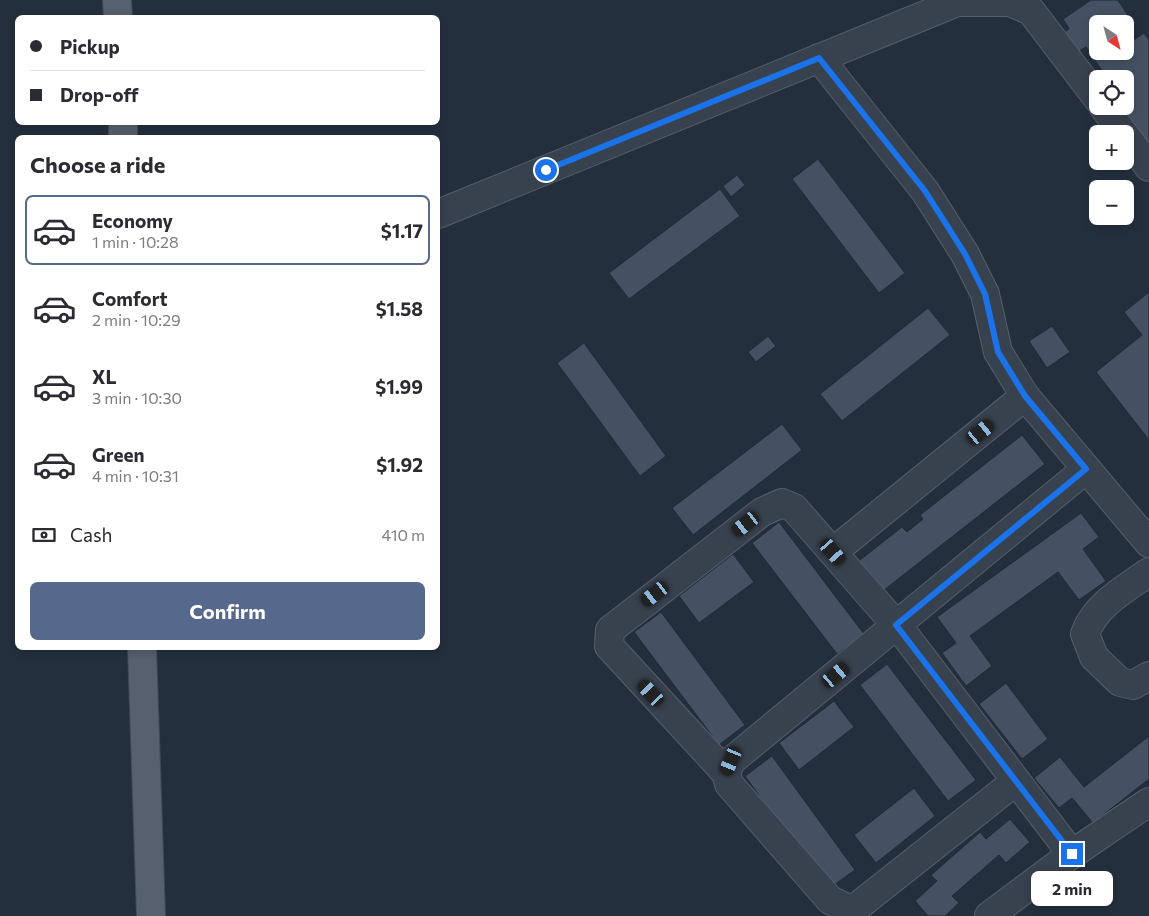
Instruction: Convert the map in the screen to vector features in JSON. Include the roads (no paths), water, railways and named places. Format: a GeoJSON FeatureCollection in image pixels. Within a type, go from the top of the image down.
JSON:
{"type":"FeatureCollection","features":[{"type":"Feature","properties":{"kind":"main road"},"geometry":{"type":"LineString","coordinates":[[117,0],[118,15]]}},
{"type":"Feature","properties":{"kind":"main road"},"geometry":{"type":"LineString","coordinates":[[142,650],[151,916]]}},
{"type":"Feature","properties":{"kind":"street"},"geometry":{"type":"LineString","coordinates":[[440,213],[956,2],[1010,2],[1031,11],[1089,87]]}},
{"type":"Feature","properties":{"kind":"street"},"geometry":{"type":"LineString","coordinates":[[819,58],[925,191],[965,254],[985,294],[998,352],[1025,396],[1149,544]]}},
{"type":"Feature","properties":{"kind":"street"},"geometry":{"type":"LineString","coordinates":[[1134,148],[1149,167]]}},
{"type":"Feature","properties":{"kind":"street"},"geometry":{"type":"LineString","coordinates":[[833,552],[1025,396]]}},
{"type":"Feature","properties":{"kind":"street"},"geometry":{"type":"LineString","coordinates":[[726,773],[731,761],[1086,469]]}},
{"type":"Feature","properties":{"kind":"street"},"geometry":{"type":"LineString","coordinates":[[1016,781],[858,906],[848,909],[830,900],[729,784],[726,773],[609,646],[610,630],[762,512],[782,503],[794,508],[896,625],[1016,781],[1072,854]]}},
{"type":"Feature","properties":{"kind":"street"},"geometry":{"type":"LineString","coordinates":[[1149,572],[1107,602],[1089,621],[1085,634],[1094,657],[1120,682],[1133,685],[1149,676]]}},
{"type":"Feature","properties":{"kind":"street"},"geometry":{"type":"LineString","coordinates":[[992,915],[1072,854],[1149,802]]}}]}
